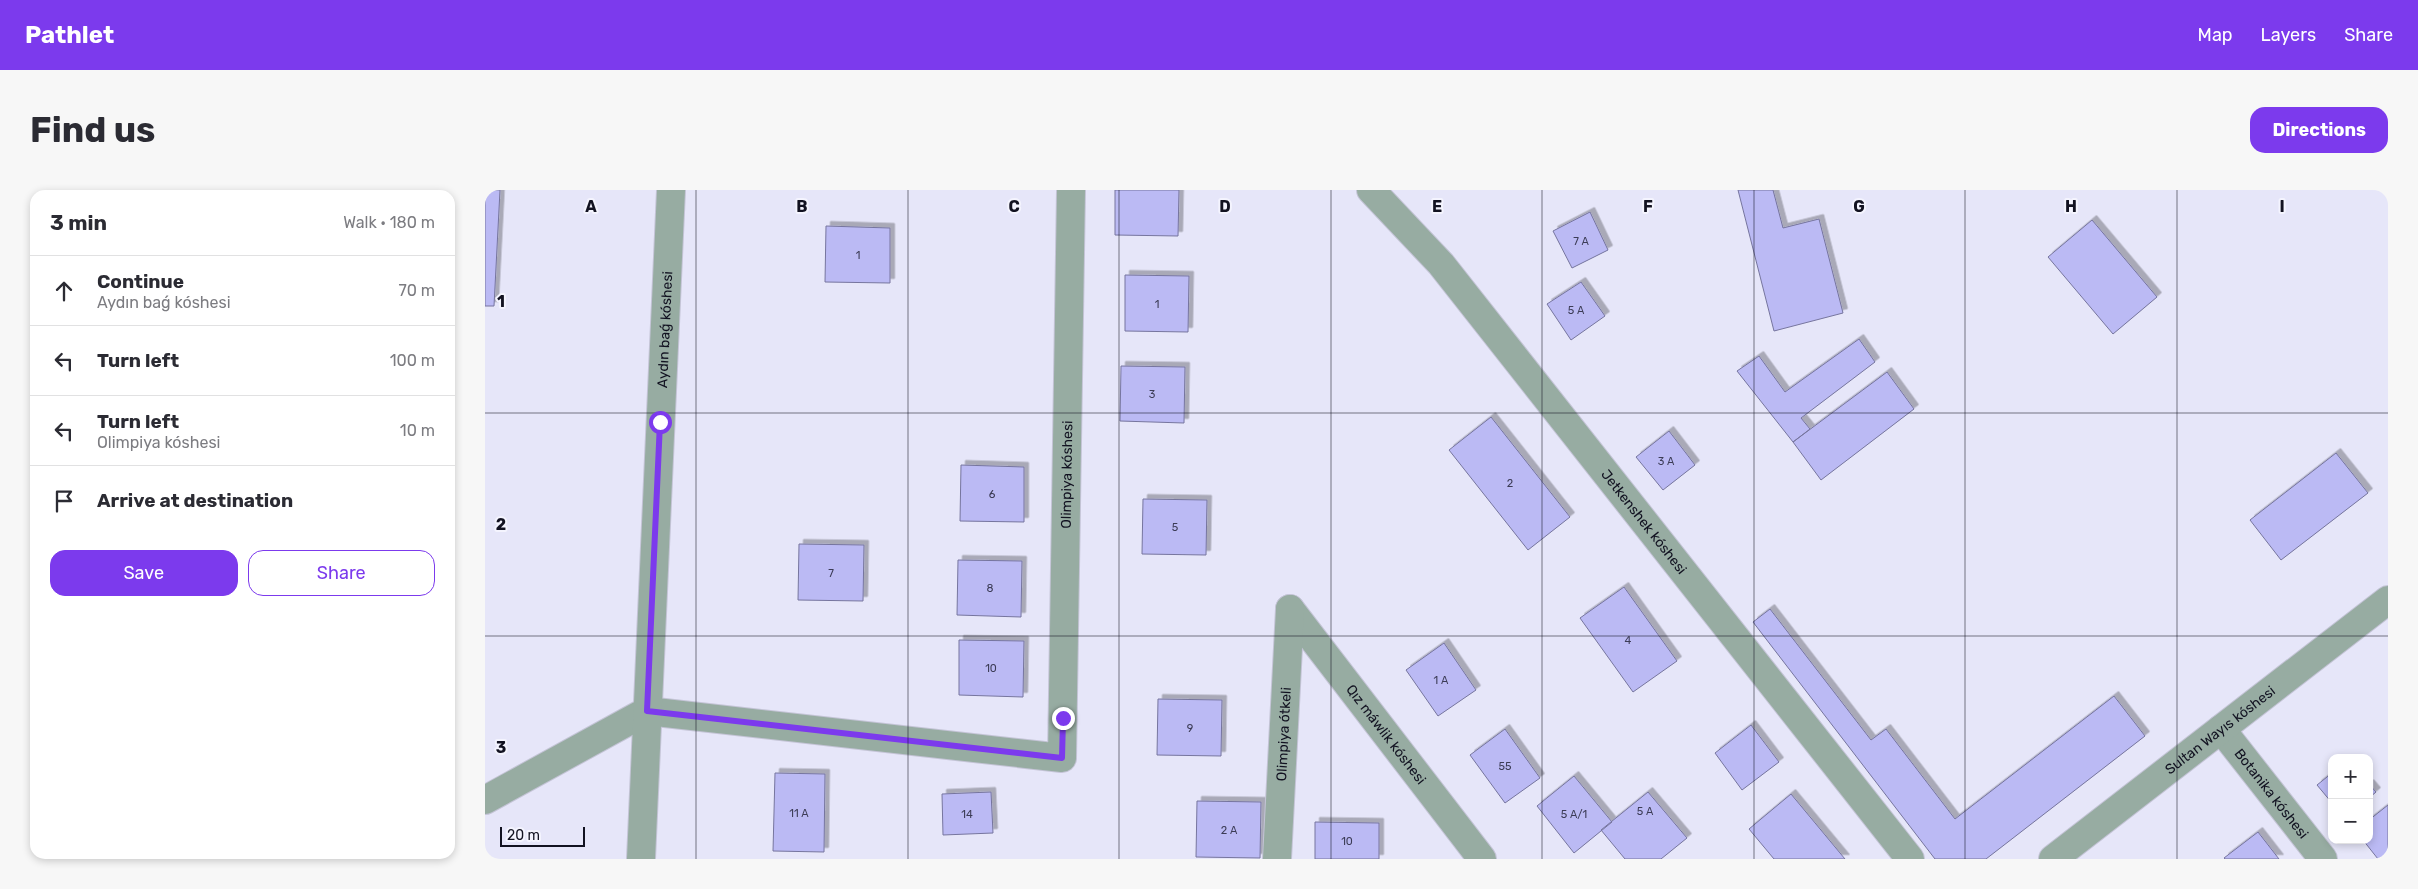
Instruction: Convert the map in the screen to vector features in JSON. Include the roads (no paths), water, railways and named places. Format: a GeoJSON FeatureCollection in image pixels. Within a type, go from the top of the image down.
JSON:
{"type":"FeatureCollection","features":[{"type":"Feature","properties":{"kind":"street","name":"Aydın baǵ kóshesi"},"geometry":{"type":"LineString","coordinates":[[641,859],[671,190]]}},
{"type":"Feature","properties":{"kind":"street","name":"Olimpiya kóshesi"},"geometry":{"type":"LineString","coordinates":[[647,711],[1062,758],[1071,190]]}},
{"type":"Feature","properties":{"kind":"street","name":"Jetkenshek kóshesi"},"geometry":{"type":"LineString","coordinates":[[1371,190],[1447,272],[1910,859]]}},
{"type":"Feature","properties":{"kind":"street","name":"Sultan Wayıs kóshesi"},"geometry":{"type":"LineString","coordinates":[[2053,859],[2388,600]]}},
{"type":"Feature","properties":{"kind":"street","name":"Olimpiya ótkeli"},"geometry":{"type":"LineString","coordinates":[[1277,859],[1290,609]]}},
{"type":"Feature","properties":{"kind":"street","name":"Qız máwlik kóshesi"},"geometry":{"type":"LineString","coordinates":[[1290,609],[1482,859]]}},
{"type":"Feature","properties":{"kind":"street"},"geometry":{"type":"LineString","coordinates":[[485,800],[647,711]]}},
{"type":"Feature","properties":{"kind":"street","name":"Botanika kóshesi"},"geometry":{"type":"LineString","coordinates":[[2221,729],[2323,859]]}}]}
